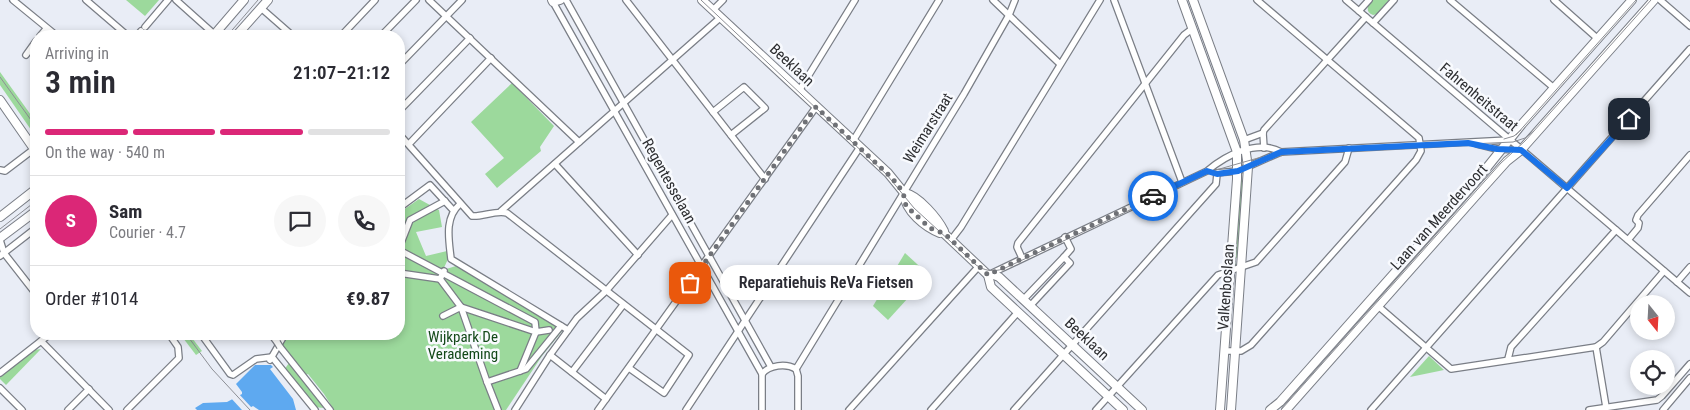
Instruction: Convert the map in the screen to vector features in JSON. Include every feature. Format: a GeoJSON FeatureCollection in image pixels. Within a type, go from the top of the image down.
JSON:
{"type":"FeatureCollection","features":[{"type":"Feature","properties":{"kind":"street"},"geometry":{"type":"LineString","coordinates":[[12,0],[46,29]]}},
{"type":"Feature","properties":{"kind":"street"},"geometry":{"type":"LineString","coordinates":[[86,0],[121,30]]}},
{"type":"Feature","properties":{"kind":"street"},"geometry":{"type":"LineString","coordinates":[[142,30],[168,0]]}},
{"type":"Feature","properties":{"kind":"street"},"geometry":{"type":"LineString","coordinates":[[176,0],[209,30]]}},
{"type":"Feature","properties":{"kind":"street"},"geometry":{"type":"LineString","coordinates":[[218,30],[244,0]]}},
{"type":"Feature","properties":{"kind":"street"},"geometry":{"type":"LineString","coordinates":[[241,30],[268,0]]}},
{"type":"Feature","properties":{"kind":"street"},"geometry":{"type":"LineString","coordinates":[[348,30],[375,0]]}},
{"type":"Feature","properties":{"kind":"street"},"geometry":{"type":"LineString","coordinates":[[388,30],[416,0]]}},
{"type":"Feature","properties":{"kind":"street"},"geometry":{"type":"LineString","coordinates":[[429,0],[579,142]]}},
{"type":"Feature","properties":{"kind":"street"},"geometry":{"type":"LineString","coordinates":[[405,59],[462,0]]}},
{"type":"Feature","properties":{"kind":"street","name":"Regentesselaan"},"geometry":{"type":"LineString","coordinates":[[566,0],[771,367]]}},
{"type":"Feature","properties":{"kind":"street"},"geometry":{"type":"LineString","coordinates":[[626,0],[765,179]]}},
{"type":"Feature","properties":{"kind":"street","name":"Beeklaan"},"geometry":{"type":"LineString","coordinates":[[702,0],[888,173],[903,192],[906,206],[930,228],[948,237],[979,266],[988,275],[991,287],[1123,410]]}},
{"type":"Feature","properties":{"kind":"street"},"geometry":{"type":"LineString","coordinates":[[714,10],[723,0]]}},
{"type":"Feature","properties":{"kind":"street"},"geometry":{"type":"LineString","coordinates":[[799,91],[855,0]]}},
{"type":"Feature","properties":{"kind":"street"},"geometry":{"type":"LineString","coordinates":[[853,141],[939,0]]}},
{"type":"Feature","properties":{"kind":"street"},"geometry":{"type":"LineString","coordinates":[[992,0],[1060,64]]}},
{"type":"Feature","properties":{"kind":"street","name":"Weimarstraat"},"geometry":{"type":"LineString","coordinates":[[796,369],[964,94],[1009,16],[1015,0]]}},
{"type":"Feature","properties":{"kind":"street"},"geometry":{"type":"LineString","coordinates":[[948,237],[961,227],[1100,0]]}},
{"type":"Feature","properties":{"kind":"street"},"geometry":{"type":"LineString","coordinates":[[1114,0],[1182,182]]}},
{"type":"Feature","properties":{"kind":"street"},"geometry":{"type":"LineString","coordinates":[[1182,0],[1237,152]]}},
{"type":"Feature","properties":{"kind":"street"},"geometry":{"type":"LineString","coordinates":[[1194,0],[1248,138],[1247,150]]}},
{"type":"Feature","properties":{"kind":"street"},"geometry":{"type":"LineString","coordinates":[[1225,351],[1241,351],[1251,345],[1420,156],[1422,145],[1419,138],[1257,0]]}},
{"type":"Feature","properties":{"kind":"street","name":"Fahrenheitstraat"},"geometry":{"type":"LineString","coordinates":[[1346,0],[1677,282]]}},
{"type":"Feature","properties":{"kind":"street"},"geometry":{"type":"LineString","coordinates":[[1359,11],[1369,0]]}},
{"type":"Feature","properties":{"kind":"street"},"geometry":{"type":"LineString","coordinates":[[1373,23],[1394,0]]}},
{"type":"Feature","properties":{"kind":"street"},"geometry":{"type":"LineString","coordinates":[[1450,0],[1554,88]]}},
{"type":"Feature","properties":{"kind":"street"},"geometry":{"type":"LineString","coordinates":[[1554,0],[1598,39]]}},
{"type":"Feature","properties":{"kind":"street","name":"Laan van Meerdervoort"},"geometry":{"type":"LineString","coordinates":[[1270,410],[1280,402],[1469,188],[1632,0]]}},
{"type":"Feature","properties":{"kind":"street","name":"Laan van Meerdervoort"},"geometry":{"type":"LineString","coordinates":[[1286,410],[1507,161],[1521,150],[1654,0]]}},
{"type":"Feature","properties":{"kind":"street"},"geometry":{"type":"LineString","coordinates":[[1660,0],[1690,26]]}},
{"type":"Feature","properties":{"kind":"street","name":"Regentesselaan"},"geometry":{"type":"LineString","coordinates":[[555,1],[701,268],[762,374]]}},
{"type":"Feature","properties":{"kind":"street"},"geometry":{"type":"LineString","coordinates":[[261,8],[286,30]]}},
{"type":"Feature","properties":{"kind":"street"},"geometry":{"type":"LineString","coordinates":[[1248,138],[1263,133],[1366,17]]}},
{"type":"Feature","properties":{"kind":"street"},"geometry":{"type":"LineString","coordinates":[[501,211],[721,18]]}},
{"type":"Feature","properties":{"kind":"street"},"geometry":{"type":"LineString","coordinates":[[1022,258],[1016,247],[1018,242],[1184,35],[1192,29]]}},
{"type":"Feature","properties":{"kind":"street"},"geometry":{"type":"LineString","coordinates":[[405,105],[470,38]]}},
{"type":"Feature","properties":{"kind":"street"},"geometry":{"type":"LineString","coordinates":[[26,55],[30,49]]}},
{"type":"Feature","properties":{"kind":"street"},"geometry":{"type":"LineString","coordinates":[[1371,410],[1690,49]]}},
{"type":"Feature","properties":{"kind":"street"},"geometry":{"type":"LineString","coordinates":[[409,144],[491,58]]}},
{"type":"Feature","properties":{"kind":"street"},"geometry":{"type":"LineString","coordinates":[[713,112],[744,87],[765,108],[731,135]]}},
{"type":"Feature","properties":{"kind":"street"},"geometry":{"type":"LineString","coordinates":[[0,100],[30,143]]}},
{"type":"Feature","properties":{"kind":"street"},"geometry":{"type":"LineString","coordinates":[[598,410],[816,107]]}},
{"type":"Feature","properties":{"kind":"street"},"geometry":{"type":"LineString","coordinates":[[1263,133],[1264,148]]}},
{"type":"Feature","properties":{"kind":"street"},"geometry":{"type":"LineString","coordinates":[[405,140],[472,216],[501,211],[507,212],[656,331],[689,355],[664,393],[629,368]]}},
{"type":"Feature","properties":{"kind":"street"},"geometry":{"type":"LineString","coordinates":[[1207,171],[1217,174],[1238,171],[1281,152],[1509,140]]}},
{"type":"Feature","properties":{"kind":"street"},"geometry":{"type":"LineString","coordinates":[[1468,143],[1500,150],[1521,150]]}},
{"type":"Feature","properties":{"kind":"street"},"geometry":{"type":"LineString","coordinates":[[686,410],[860,148]]}},
{"type":"Feature","properties":{"kind":"street"},"geometry":{"type":"LineString","coordinates":[[988,275],[1207,171],[1226,157],[1237,152],[1264,148],[1276,149],[1281,152]]}},
{"type":"Feature","properties":{"kind":"street"},"geometry":{"type":"LineString","coordinates":[[1096,410],[1218,275],[1256,262],[1345,162],[1349,148]]}},
{"type":"Feature","properties":{"kind":"street","name":"Valkenboslaan"},"geometry":{"type":"LineString","coordinates":[[1231,410],[1242,267],[1248,167],[1247,150]]}},
{"type":"Feature","properties":{"kind":"street","name":"Valkenboslaan"},"geometry":{"type":"LineString","coordinates":[[1220,410],[1238,171],[1237,152]]}},
{"type":"Feature","properties":{"kind":"street"},"geometry":{"type":"LineString","coordinates":[[0,170],[4,170],[30,155]]}},
{"type":"Feature","properties":{"kind":"street"},"geometry":{"type":"LineString","coordinates":[[1628,240],[1638,228],[1639,223],[1636,220],[1638,216],[1690,155]]}},
{"type":"Feature","properties":{"kind":"street"},"geometry":{"type":"LineString","coordinates":[[555,164],[638,255]]}},
{"type":"Feature","properties":{"kind":"street"},"geometry":{"type":"LineString","coordinates":[[1014,410],[1216,184],[1217,174]]}},
{"type":"Feature","properties":{"kind":"street"},"geometry":{"type":"LineString","coordinates":[[405,204],[430,185],[453,210]]}},
{"type":"Feature","properties":{"kind":"street","name":"Beeklaan"},"geometry":{"type":"LineString","coordinates":[[903,192],[912,195],[939,221],[948,237]]}},
{"type":"Feature","properties":{"kind":"street"},"geometry":{"type":"LineString","coordinates":[[0,217],[30,194]]}},
{"type":"Feature","properties":{"kind":"street"},"geometry":{"type":"LineString","coordinates":[[405,233],[410,220],[444,201]]}},
{"type":"Feature","properties":{"kind":"street"},"geometry":{"type":"LineString","coordinates":[[440,279],[452,260],[448,230],[453,210],[460,204]]}},
{"type":"Feature","properties":{"kind":"street"},"geometry":{"type":"LineString","coordinates":[[515,410],[550,354],[577,318],[606,291],[672,215]]}},
{"type":"Feature","properties":{"kind":"street"},"geometry":{"type":"LineString","coordinates":[[30,216],[0,239],[2,254],[30,287]]}},
{"type":"Feature","properties":{"kind":"street"},"geometry":{"type":"LineString","coordinates":[[1508,359],[1511,347],[1616,230]]}},
{"type":"Feature","properties":{"kind":"street"},"geometry":{"type":"LineString","coordinates":[[2,254],[30,233]]}},
{"type":"Feature","properties":{"kind":"street"},"geometry":{"type":"LineString","coordinates":[[1026,303],[1070,263],[1064,257],[1071,249],[1065,237]]}},
{"type":"Feature","properties":{"kind":"street"},"geometry":{"type":"LineString","coordinates":[[405,252],[444,271],[534,322],[536,332],[520,371]]}},
{"type":"Feature","properties":{"kind":"street"},"geometry":{"type":"LineString","coordinates":[[452,260],[561,326],[569,328]]}},
{"type":"Feature","properties":{"kind":"street"},"geometry":{"type":"LineString","coordinates":[[849,410],[979,266]]}},
{"type":"Feature","properties":{"kind":"street"},"geometry":{"type":"LineString","coordinates":[[1690,267],[1677,282],[1690,293]]}},
{"type":"Feature","properties":{"kind":"street"},"geometry":{"type":"LineString","coordinates":[[1378,306],[1451,369],[1596,347],[1603,342],[1664,271]]}},
{"type":"Feature","properties":{"kind":"street"},"geometry":{"type":"LineString","coordinates":[[405,274],[440,279],[462,307],[498,410]]}},
{"type":"Feature","properties":{"kind":"street","name":"Beeklaan"},"geometry":{"type":"LineString","coordinates":[[988,275],[1000,277],[1142,410]]}},
{"type":"Feature","properties":{"kind":"street"},"geometry":{"type":"LineString","coordinates":[[572,372],[623,305]]}},
{"type":"Feature","properties":{"kind":"street"},"geometry":{"type":"LineString","coordinates":[[443,316],[462,307],[536,332],[551,330],[561,326]]}},
{"type":"Feature","properties":{"kind":"street"},"geometry":{"type":"LineString","coordinates":[[930,410],[1018,312]]}},
{"type":"Feature","properties":{"kind":"street"},"geometry":{"type":"LineString","coordinates":[[487,382],[526,369],[561,326]]}},
{"type":"Feature","properties":{"kind":"street"},"geometry":{"type":"LineString","coordinates":[[0,373],[43,340]]}},
{"type":"Feature","properties":{"kind":"street"},"geometry":{"type":"LineString","coordinates":[[127,410],[180,358],[178,347],[173,340]]}},
{"type":"Feature","properties":{"kind":"street"},"geometry":{"type":"LineString","coordinates":[[205,340],[230,374],[233,375],[256,359],[271,359],[315,410]]}},
{"type":"Feature","properties":{"kind":"street"},"geometry":{"type":"LineString","coordinates":[[275,340],[330,410]]}},
{"type":"Feature","properties":{"kind":"street"},"geometry":{"type":"LineString","coordinates":[[271,359],[282,340]]}},
{"type":"Feature","properties":{"kind":"street"},"geometry":{"type":"LineString","coordinates":[[41,342],[109,410]]}},
{"type":"Feature","properties":{"kind":"street"},"geometry":{"type":"LineString","coordinates":[[1596,347],[1606,407]]}},
{"type":"Feature","properties":{"kind":"street"},"geometry":{"type":"LineString","coordinates":[[550,354],[606,399]]}},
{"type":"Feature","properties":{"kind":"street"},"geometry":{"type":"LineString","coordinates":[[1589,410],[1606,407],[1636,407],[1659,399],[1690,364]]}},
{"type":"Feature","properties":{"kind":"street"},"geometry":{"type":"LineString","coordinates":[[762,410],[762,374],[771,367],[791,367],[796,369],[798,376],[798,410]]}},
{"type":"Feature","properties":{"kind":"street"},"geometry":{"type":"LineString","coordinates":[[1663,410],[1690,378]]}},
{"type":"Feature","properties":{"kind":"street"},"geometry":{"type":"LineString","coordinates":[[0,388],[22,410]]}},
{"type":"Feature","properties":{"kind":"street"},"geometry":{"type":"LineString","coordinates":[[68,410],[89,389]]}},
{"type":"Feature","properties":{"kind":"green space"},"geometry":{"type":"Polygon","coordinates":[[[126,0],[159,0],[145,16],[126,0]]]}},
{"type":"Feature","properties":{"kind":"green space"},"geometry":{"type":"Polygon","coordinates":[[[1372,0],[1389,0],[1378,14],[1373,15],[1368,9],[1372,0]]]}},
{"type":"Feature","properties":{"kind":"green space"},"geometry":{"type":"Polygon","coordinates":[[[0,72],[30,114],[30,128],[0,85],[0,72]]]}},
{"type":"Feature","properties":{"kind":"green space"},"geometry":{"type":"Polygon","coordinates":[[[512,83],[554,126],[540,147],[541,151],[497,188],[485,174],[504,158],[471,122],[512,83]]]}},
{"type":"Feature","properties":{"kind":"green space"},"geometry":{"type":"Polygon","coordinates":[[[1239,180],[1245,180],[1242,190],[1242,224],[1240,225],[1238,252],[1240,252],[1239,258],[1236,258],[1236,267],[1234,267],[1239,180]]]}},
{"type":"Feature","properties":{"kind":"green space","name":"Wijkpark De Verademing"},"geometry":{"type":"Polygon","coordinates":[[[419,199],[439,210],[442,227],[416,232],[426,256],[447,251],[448,259],[443,270],[456,266],[563,330],[542,356],[506,410],[334,410],[308,374],[304,376],[277,340],[405,340],[405,209],[419,199]]]}},
{"type":"Feature","properties":{"kind":"green space"},"geometry":{"type":"Polygon","coordinates":[[[905,253],[929,275],[888,320],[873,306],[905,253]]]}},
{"type":"Feature","properties":{"kind":"green space"},"geometry":{"type":"Polygon","coordinates":[[[185,340],[194,340],[202,351],[196,355],[185,340]]]}},
{"type":"Feature","properties":{"kind":"green space"},"geometry":{"type":"Polygon","coordinates":[[[41,349],[6,385],[0,379],[0,376],[34,350],[41,349]]]}},
{"type":"Feature","properties":{"kind":"green space"},"geometry":{"type":"Polygon","coordinates":[[[1429,356],[1444,370],[1410,377],[1429,356]]]}},
{"type":"Feature","properties":{"kind":"green space"},"geometry":{"type":"Polygon","coordinates":[[[289,363],[324,408],[314,407],[284,370],[289,363]]]}},
{"type":"Feature","properties":{"kind":"water"},"geometry":{"type":"Polygon","coordinates":[[[255,365],[271,365],[273,367],[270,369],[293,399],[296,410],[259,410],[253,406],[246,410],[197,410],[195,408],[203,403],[227,402],[242,394],[236,384],[255,365]]]}},
{"type":"Feature","properties":{"kind":"pier"},"geometry":{"type":"Polygon","coordinates":[[[238,393],[252,408],[250,410],[242,410],[230,397],[238,393]]]}},
{"type":"Feature","properties":{"kind":"tram line"},"geometry":{"type":"LineString","coordinates":[[232,30],[258,0]]}},
{"type":"Feature","properties":{"kind":"tram line"},"geometry":{"type":"LineString","coordinates":[[701,0],[887,175],[914,208],[976,265],[989,270],[1003,269],[1216,170],[1258,158],[1302,152],[1513,142],[1525,138],[1534,131]]}},
{"type":"Feature","properties":{"kind":"tram line"},"geometry":{"type":"LineString","coordinates":[[1516,135],[1636,0]]}},
{"type":"Feature","properties":{"kind":"tram line"},"geometry":{"type":"LineString","coordinates":[[1281,410],[1501,163],[1525,141],[1651,0]]}},
{"type":"Feature","properties":{"kind":"tram line"},"geometry":{"type":"LineString","coordinates":[[0,77],[30,119]]}},
{"type":"Feature","properties":{"kind":"tram line"},"geometry":{"type":"LineString","coordinates":[[1504,139],[1514,136],[1521,130]]}},
{"type":"Feature","properties":{"kind":"tram line"},"geometry":{"type":"LineString","coordinates":[[0,229],[30,206]]}},
{"type":"Feature","properties":{"kind":"tram line"},"geometry":{"type":"LineString","coordinates":[[190,340],[212,369],[250,410]]}},
{"type":"Feature","properties":{"kind":"way so far"},"geometry":{"type":"LineString","coordinates":[[690,283],[816,107],[888,173],[903,192],[906,206],[930,228],[945,234],[988,275],[1153,196]]}},
{"type":"Feature","properties":{"kind":"place","name":"Reparatiehuis ReVa Fietsen"},"geometry":{"type":"Point","coordinates":[690,283]}},
{"type":"Feature","properties":{"kind":"route"},"geometry":{"type":"LineString","coordinates":[[1153,196],[1207,171],[1217,174],[1238,171],[1281,152],[1468,143],[1497,149],[1521,150],[1567,188],[1629,119]]}}]}
